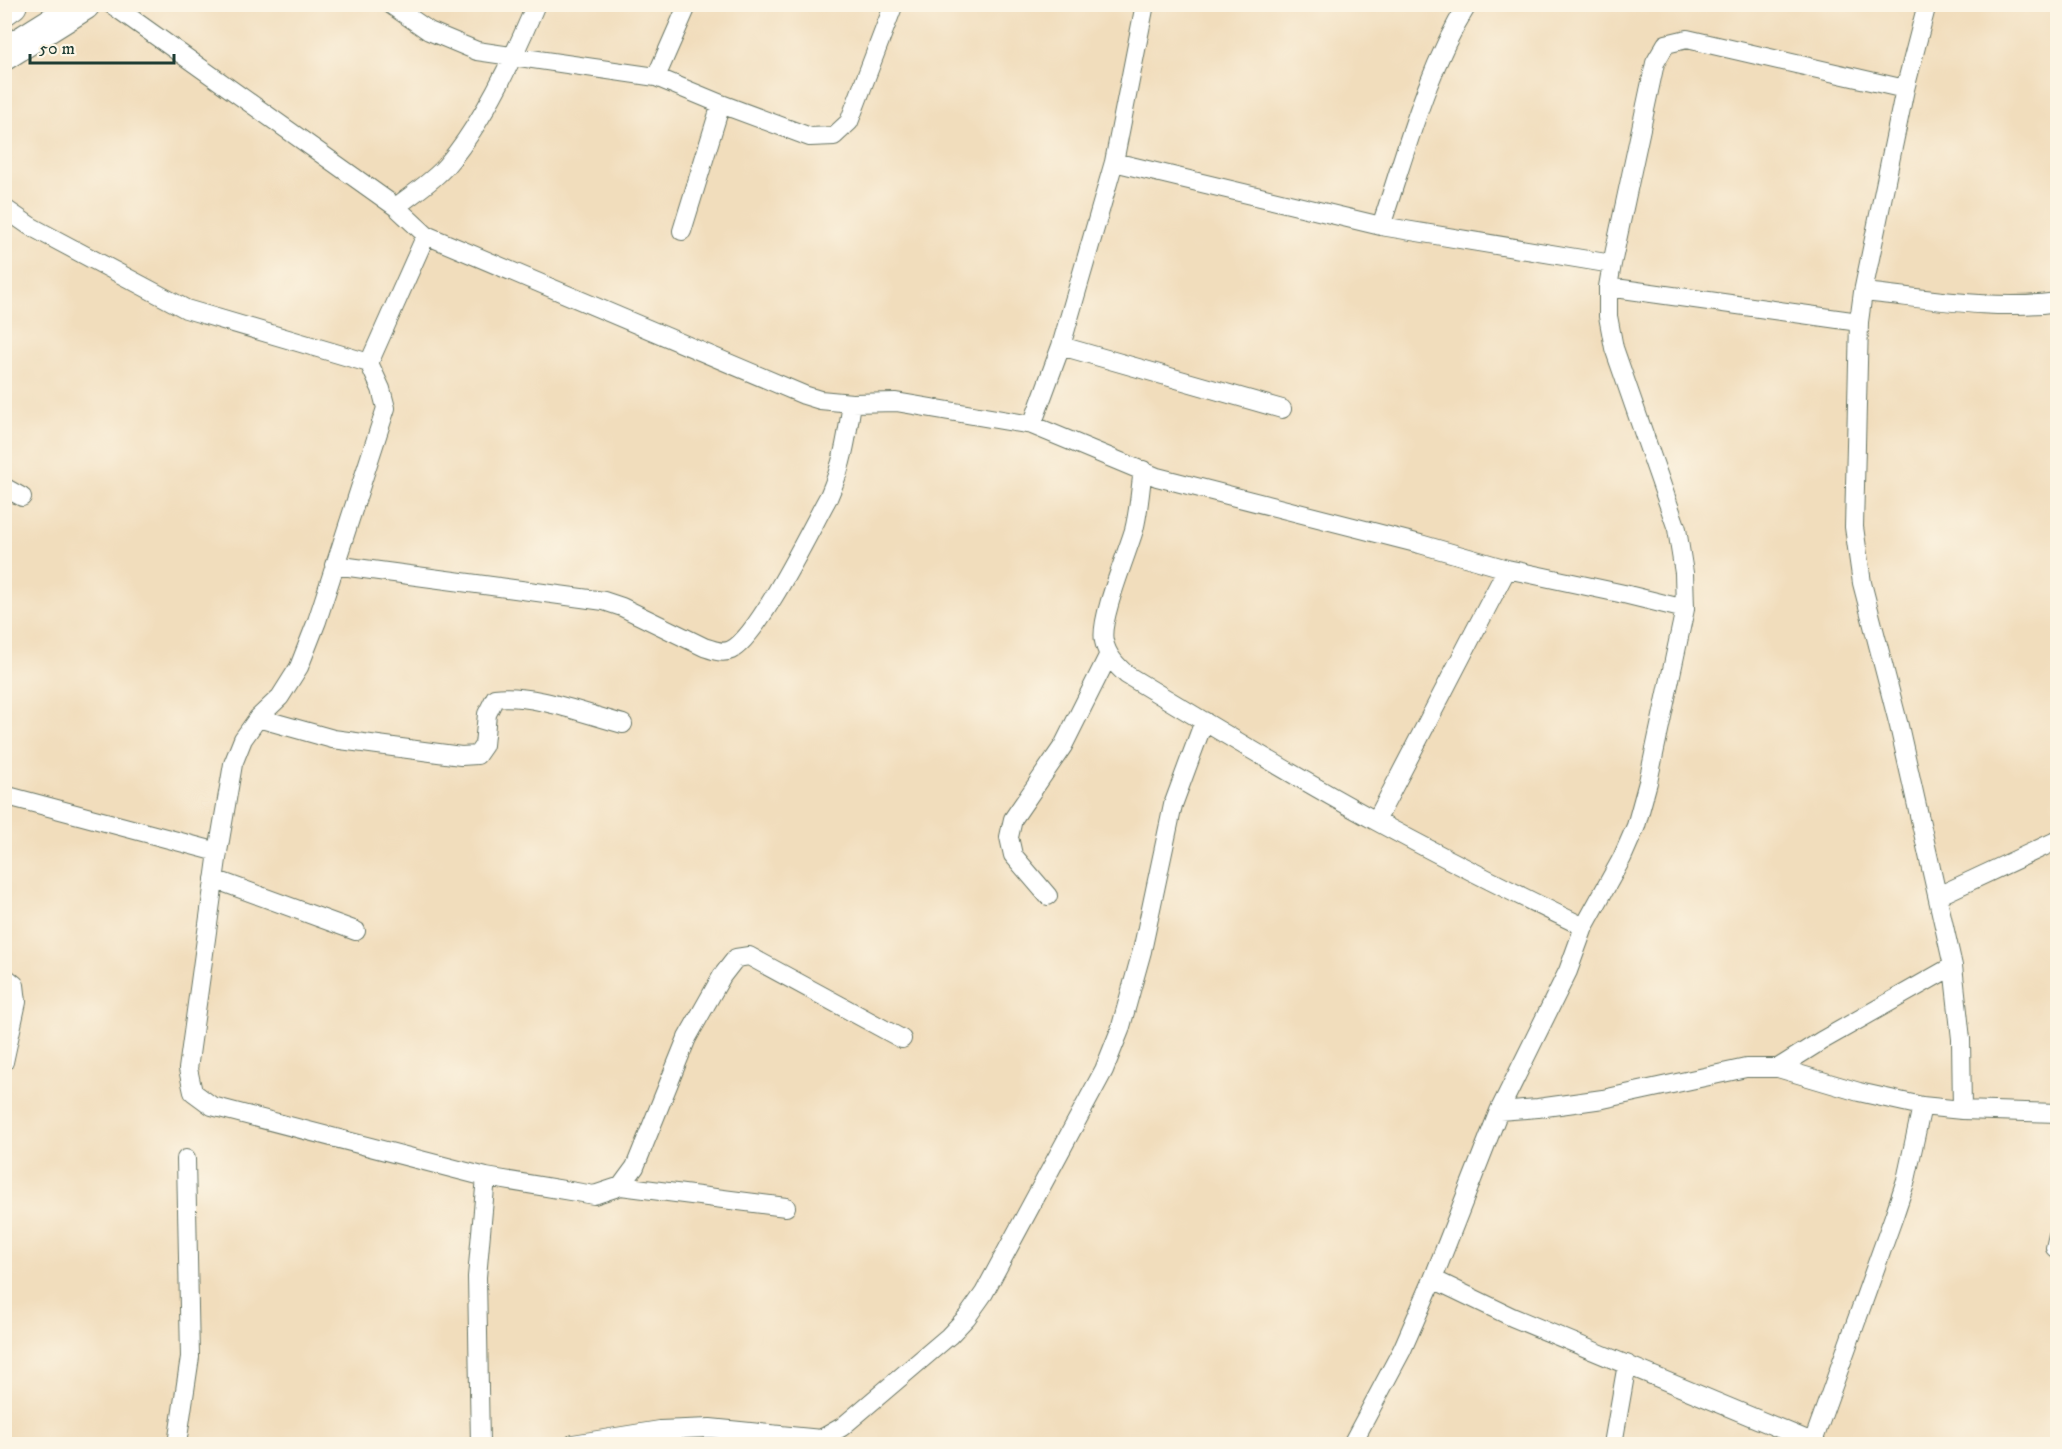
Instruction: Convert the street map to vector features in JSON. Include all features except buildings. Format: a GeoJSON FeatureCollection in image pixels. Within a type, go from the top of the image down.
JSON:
{"type":"FeatureCollection","features":[{"type":"Feature","properties":{"kind":"highway"},"geometry":{"type":"LineString","coordinates":[[4,9],[11,4]]}},
{"type":"Feature","properties":{"kind":"highway"},"geometry":{"type":"LineString","coordinates":[[4,54],[84,4]]}},
{"type":"Feature","properties":{"kind":"street"},"geometry":{"type":"LineString","coordinates":[[111,4],[396,207],[426,236],[804,395],[820,400],[852,403],[896,402],[1032,425],[1157,477],[1420,543],[1507,569],[1685,609]]}},
{"type":"Feature","properties":{"kind":"street"},"geometry":{"type":"LineString","coordinates":[[390,4],[429,31],[477,51],[656,77],[810,137],[834,136],[849,122],[894,4]]}},
{"type":"Feature","properties":{"kind":"street"},"geometry":{"type":"LineString","coordinates":[[396,207],[445,167],[485,110],[536,4]]}},
{"type":"Feature","properties":{"kind":"street"},"geometry":{"type":"LineString","coordinates":[[656,77],[688,4]]}},
{"type":"Feature","properties":{"kind":"street"},"geometry":{"type":"LineString","coordinates":[[1032,425],[1062,346],[1114,162],[1145,4]]}},
{"type":"Feature","properties":{"kind":"street"},"geometry":{"type":"LineString","coordinates":[[1381,226],[1434,70],[1451,31],[1468,4]]}},
{"type":"Feature","properties":{"kind":"street"},"geometry":{"type":"LineString","coordinates":[[1927,4],[1905,89],[1863,292],[1859,322],[1854,527],[1862,584],[1953,966],[1961,1039],[1962,1110]]}},
{"type":"Feature","properties":{"kind":"street"},"geometry":{"type":"LineString","coordinates":[[1352,1444],[1402,1350],[1433,1279],[1499,1112],[1568,971],[1584,927],[1622,858],[1636,826],[1648,782],[1685,609],[1684,573],[1677,529],[1614,348],[1608,316],[1608,287],[1655,63],[1666,44],[1687,39],[1905,89]]}},
{"type":"Feature","properties":{"kind":"street"},"geometry":{"type":"LineString","coordinates":[[682,231],[721,104]]}},
{"type":"Feature","properties":{"kind":"street"},"geometry":{"type":"LineString","coordinates":[[1114,162],[1381,226],[1612,264]]}},
{"type":"Feature","properties":{"kind":"street"},"geometry":{"type":"LineString","coordinates":[[4,208],[30,226],[186,309],[369,363],[381,388],[386,408],[317,621],[299,668],[280,696],[258,718],[243,739],[233,764],[214,879],[188,1069],[194,1092],[212,1106],[486,1177],[594,1195],[621,1186],[786,1208]]}},
{"type":"Feature","properties":{"kind":"street"},"geometry":{"type":"LineString","coordinates":[[369,363],[426,236]]}},
{"type":"Feature","properties":{"kind":"street"},"geometry":{"type":"LineString","coordinates":[[1608,287],[1859,322]]}},
{"type":"Feature","properties":{"kind":"street"},"geometry":{"type":"LineString","coordinates":[[1863,292],[2007,305],[2038,305],[2058,302]]}},
{"type":"Feature","properties":{"kind":"street"},"geometry":{"type":"LineString","coordinates":[[1062,346],[1282,409]]}},
{"type":"Feature","properties":{"kind":"street"},"geometry":{"type":"LineString","coordinates":[[334,565],[604,601],[622,607],[704,647],[718,652],[728,652],[756,626],[829,496],[846,450],[852,403]]}},
{"type":"Feature","properties":{"kind":"street"},"geometry":{"type":"LineString","coordinates":[[1143,471],[1135,527],[1104,623],[1104,640],[1109,654],[1118,667],[1127,675],[1204,721],[1376,821],[1584,927]]}},
{"type":"Feature","properties":{"kind":"street"},"geometry":{"type":"LineString","coordinates":[[4,487],[22,497]]}},
{"type":"Feature","properties":{"kind":"street"},"geometry":{"type":"LineString","coordinates":[[1376,821],[1507,569]]}},
{"type":"Feature","properties":{"kind":"street"},"geometry":{"type":"LineString","coordinates":[[1048,896],[1012,855],[1009,837],[1013,819],[1063,746],[1109,654]]}},
{"type":"Feature","properties":{"kind":"street"},"geometry":{"type":"LineString","coordinates":[[258,718],[333,739],[461,756],[477,755],[484,745],[487,714],[495,698],[510,696],[538,701],[623,724]]}},
{"type":"Feature","properties":{"kind":"street"},"geometry":{"type":"LineString","coordinates":[[573,1444],[660,1430],[710,1428],[824,1442],[949,1336],[967,1317],[984,1293],[1104,1070],[1134,987],[1173,806],[1204,721]]}},
{"type":"Feature","properties":{"kind":"street"},"geometry":{"type":"LineString","coordinates":[[4,795],[218,852]]}},
{"type":"Feature","properties":{"kind":"street"},"geometry":{"type":"LineString","coordinates":[[1938,896],[2058,840]]}},
{"type":"Feature","properties":{"kind":"street"},"geometry":{"type":"LineString","coordinates":[[214,879],[356,931]]}},
{"type":"Feature","properties":{"kind":"street"},"geometry":{"type":"LineString","coordinates":[[621,1186],[635,1167],[687,1038],[722,975],[736,958],[748,956],[903,1039]]}},
{"type":"Feature","properties":{"kind":"street"},"geometry":{"type":"LineString","coordinates":[[1778,1068],[1953,966]]}},
{"type":"Feature","properties":{"kind":"street"},"geometry":{"type":"LineString","coordinates":[[4,976],[15,985],[17,1002],[4,1062]]}},
{"type":"Feature","properties":{"kind":"street"},"geometry":{"type":"LineString","coordinates":[[1499,1112],[1603,1098],[1746,1068],[1778,1068],[1859,1092],[1922,1106],[1962,1110],[2058,1113]]}},
{"type":"Feature","properties":{"kind":"street"},"geometry":{"type":"LineString","coordinates":[[1433,1279],[1512,1317],[1815,1443],[1906,1180],[1922,1106]]}},
{"type":"Feature","properties":{"kind":"street"},"geometry":{"type":"LineString","coordinates":[[177,1444],[190,1357],[186,1159]]}},
{"type":"Feature","properties":{"kind":"street"},"geometry":{"type":"LineString","coordinates":[[480,1444],[477,1277],[486,1177]]}},
{"type":"Feature","properties":{"kind":"street"},"geometry":{"type":"LineString","coordinates":[[1612,1444],[1627,1364]]}}]}
